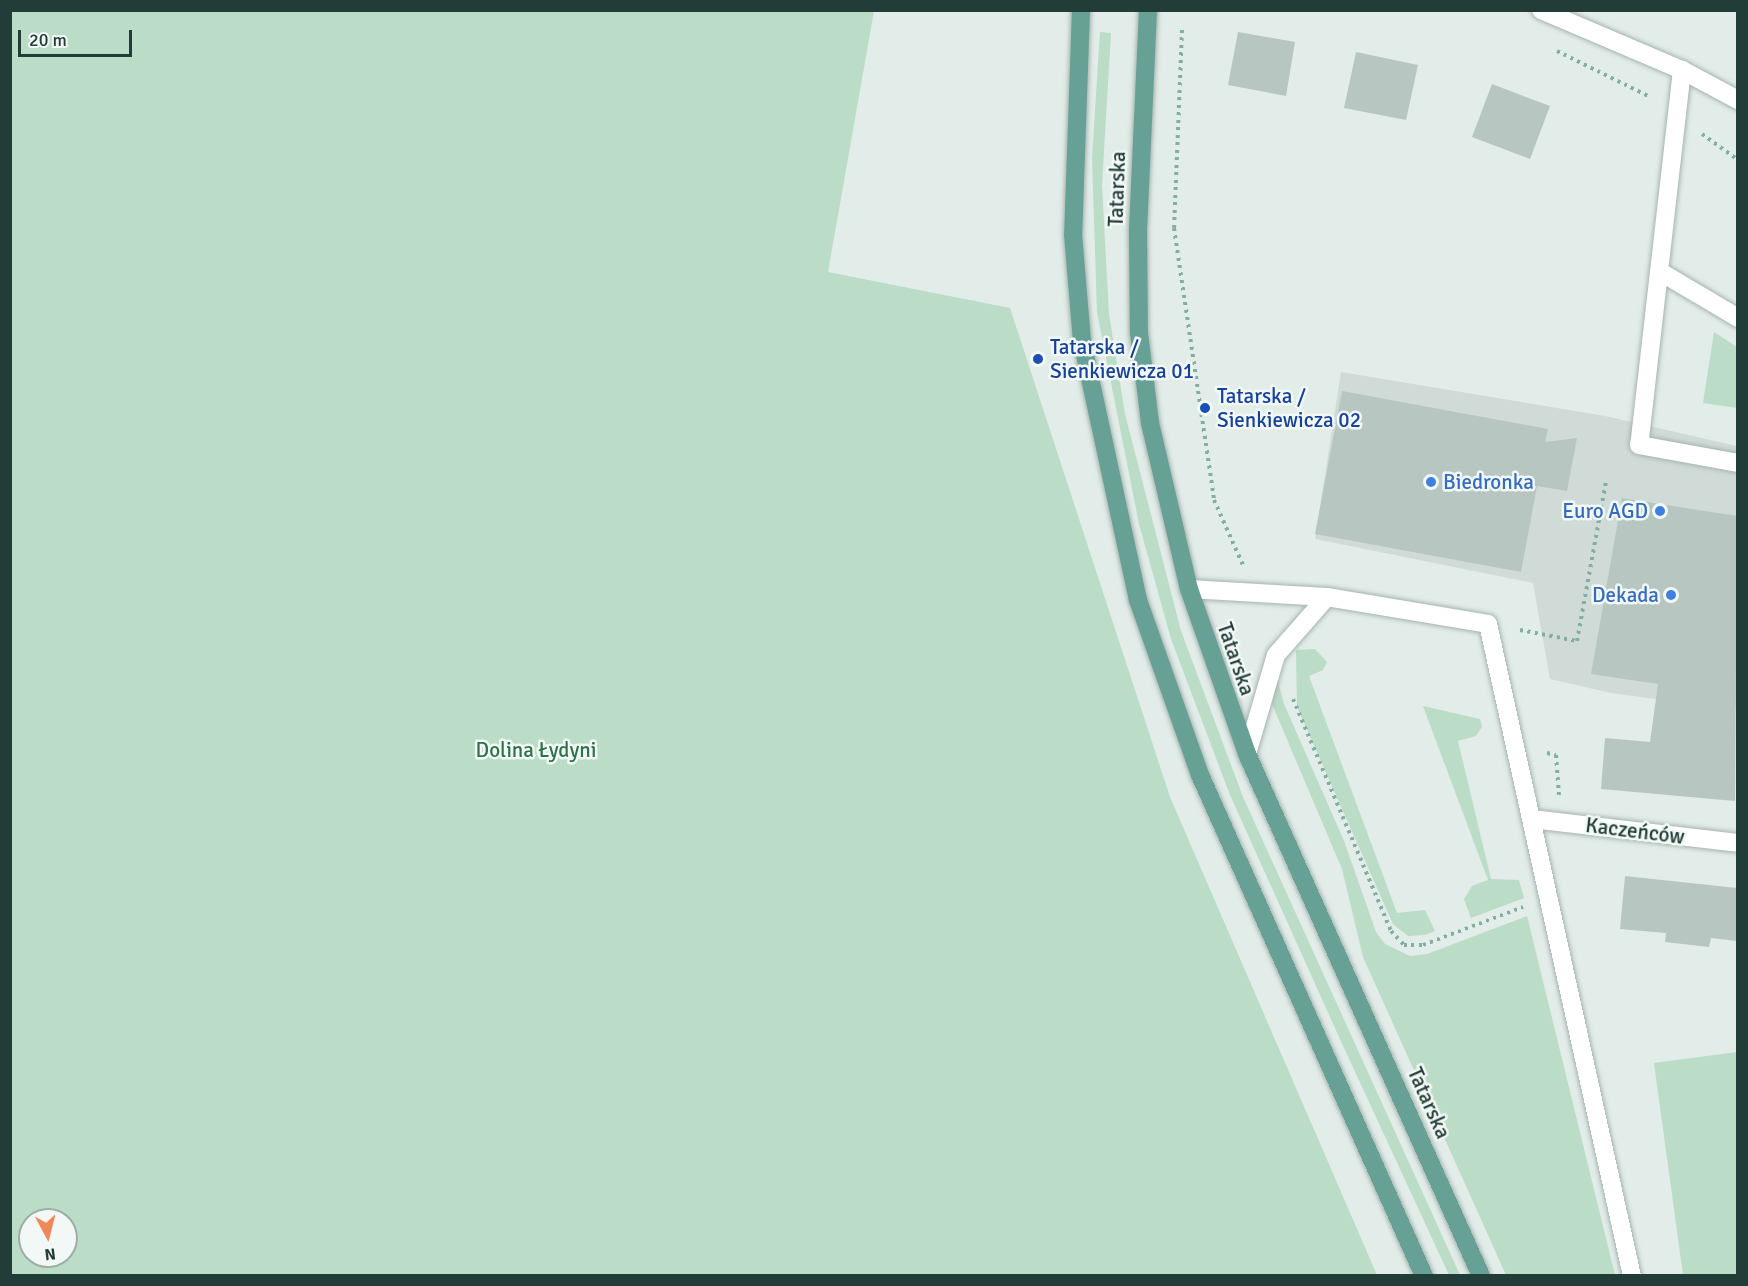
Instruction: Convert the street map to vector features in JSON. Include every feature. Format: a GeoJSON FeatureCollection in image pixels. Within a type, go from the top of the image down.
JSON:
{"type":"FeatureCollection","features":[{"type":"Feature","properties":{"kind":"main road","name":"Tatarska"},"geometry":{"type":"LineString","coordinates":[[1081,10],[1073,234],[1082,341],[1138,600],[1200,775],[1424,1275]]}},
{"type":"Feature","properties":{"kind":"main road","name":"Tatarska"},"geometry":{"type":"LineString","coordinates":[[1148,10],[1138,228],[1139,333],[1150,423],[1189,589],[1247,753],[1481,1275]]}},
{"type":"Feature","properties":{"kind":"street"},"geometry":{"type":"LineString","coordinates":[[1541,10],[1682,70],[1737,100]]}},
{"type":"Feature","properties":{"kind":"street"},"geometry":{"type":"LineString","coordinates":[[1682,70],[1639,445],[1737,463]]}},
{"type":"Feature","properties":{"kind":"street"},"geometry":{"type":"LineString","coordinates":[[1659,271],[1737,318]]}},
{"type":"Feature","properties":{"kind":"street"},"geometry":{"type":"LineString","coordinates":[[1189,589],[1246,595],[1327,597],[1488,624],[1632,1275]]}},
{"type":"Feature","properties":{"kind":"street"},"geometry":{"type":"LineString","coordinates":[[1247,753],[1276,656],[1327,597]]}},
{"type":"Feature","properties":{"kind":"street","name":"Kaczeńców"},"geometry":{"type":"LineString","coordinates":[[1532,819],[1737,843]]}},
{"type":"Feature","properties":{"kind":"path"},"geometry":{"type":"LineString","coordinates":[[1182,30],[1174,228],[1214,500],[1243,560],[1246,595]]}},
{"type":"Feature","properties":{"kind":"path"},"geometry":{"type":"LineString","coordinates":[[1551,43],[1558,51],[1676,113],[1737,160]]}},
{"type":"Feature","properties":{"kind":"path"},"geometry":{"type":"LineString","coordinates":[[1554,637],[1577,641],[1606,482]]}},
{"type":"Feature","properties":{"kind":"path"},"geometry":{"type":"LineString","coordinates":[[1276,656],[1390,931],[1404,945],[1423,945]]}},
{"type":"Feature","properties":{"kind":"shaded area"},"geometry":{"type":"Polygon","coordinates":[[[1341,372],[1605,416],[1737,446],[1737,710],[1611,693],[1550,679],[1533,583],[1315,539],[1341,372]]]}},
{"type":"Feature","properties":{"kind":"green space","name":"Dolina Łydyni"},"geometry":{"type":"Polygon","coordinates":[[[10,11],[874,11],[828,272],[1010,308],[1170,797],[1377,1275],[11,1275],[10,11]]]}},
{"type":"Feature","properties":{"kind":"green space"},"geometry":{"type":"Polygon","coordinates":[[[1100,32],[1111,33],[1102,185],[1109,314],[1125,414],[1181,631],[1243,797],[1460,1275],[1449,1275],[1339,1037],[1230,795],[1171,639],[1139,524],[1097,312],[1092,158],[1100,32]]]}},
{"type":"Feature","properties":{"kind":"green space"},"geometry":{"type":"Polygon","coordinates":[[[1714,332],[1737,347],[1737,408],[1703,403],[1714,332]]]}},
{"type":"Feature","properties":{"kind":"green space"},"geometry":{"type":"Polygon","coordinates":[[[1315,649],[1327,662],[1323,670],[1309,676],[1397,913],[1425,910],[1435,931],[1425,935],[1408,936],[1393,924],[1297,707],[1296,650],[1315,649]]]}},
{"type":"Feature","properties":{"kind":"green space"},"geometry":{"type":"Polygon","coordinates":[[[1276,674],[1284,704],[1344,841],[1376,932],[1385,944],[1410,956],[1427,954],[1527,916],[1615,1275],[1506,1275],[1363,957],[1342,869],[1272,704],[1276,674]]]}},
{"type":"Feature","properties":{"kind":"green space"},"geometry":{"type":"Polygon","coordinates":[[[1423,706],[1480,719],[1482,727],[1476,736],[1458,741],[1491,879],[1519,880],[1524,898],[1471,918],[1464,899],[1472,886],[1488,880],[1423,706]]]}},
{"type":"Feature","properties":{"kind":"green space"},"geometry":{"type":"Polygon","coordinates":[[[1737,1052],[1737,1275],[1683,1275],[1654,1063],[1737,1052]]]}},
{"type":"Feature","properties":{"kind":"building"},"geometry":{"type":"Polygon","coordinates":[[[1238,32],[1295,42],[1286,96],[1228,85],[1238,32]]]}},
{"type":"Feature","properties":{"kind":"building"},"geometry":{"type":"Polygon","coordinates":[[[1356,52],[1418,65],[1406,120],[1344,108],[1356,52]]]}},
{"type":"Feature","properties":{"kind":"building"},"geometry":{"type":"Polygon","coordinates":[[[1492,84],[1550,106],[1530,159],[1472,137],[1492,84]]]}},
{"type":"Feature","properties":{"kind":"building","name":"Biedronka"},"geometry":{"type":"Polygon","coordinates":[[[1342,391],[1548,429],[1545,442],[1577,438],[1567,491],[1537,486],[1521,572],[1315,534],[1342,391]]]}},
{"type":"Feature","properties":{"kind":"building","name":"Dekada"},"geometry":{"type":"Polygon","coordinates":[[[1622,498],[1737,516],[1735,801],[1601,789],[1605,738],[1650,742],[1658,684],[1591,674],[1622,498]]]}},
{"type":"Feature","properties":{"kind":"building"},"geometry":{"type":"Polygon","coordinates":[[[1625,876],[1737,888],[1737,941],[1711,938],[1709,947],[1665,942],[1666,933],[1620,929],[1625,876]]]}},
{"type":"Feature","properties":{"kind":"place","name":"Tatarska / Sienkiewicza 01"},"geometry":{"type":"Point","coordinates":[1038,359]}},
{"type":"Feature","properties":{"kind":"place","name":"Tatarska / Sienkiewicza 02"},"geometry":{"type":"Point","coordinates":[1205,408]}},
{"type":"Feature","properties":{"kind":"place","name":"Biedronka"},"geometry":{"type":"Point","coordinates":[1431,482]}},
{"type":"Feature","properties":{"kind":"place","name":"Euro AGD"},"geometry":{"type":"Point","coordinates":[1660,511]}},
{"type":"Feature","properties":{"kind":"place","name":"Dekada"},"geometry":{"type":"Point","coordinates":[1671,595]}}]}
